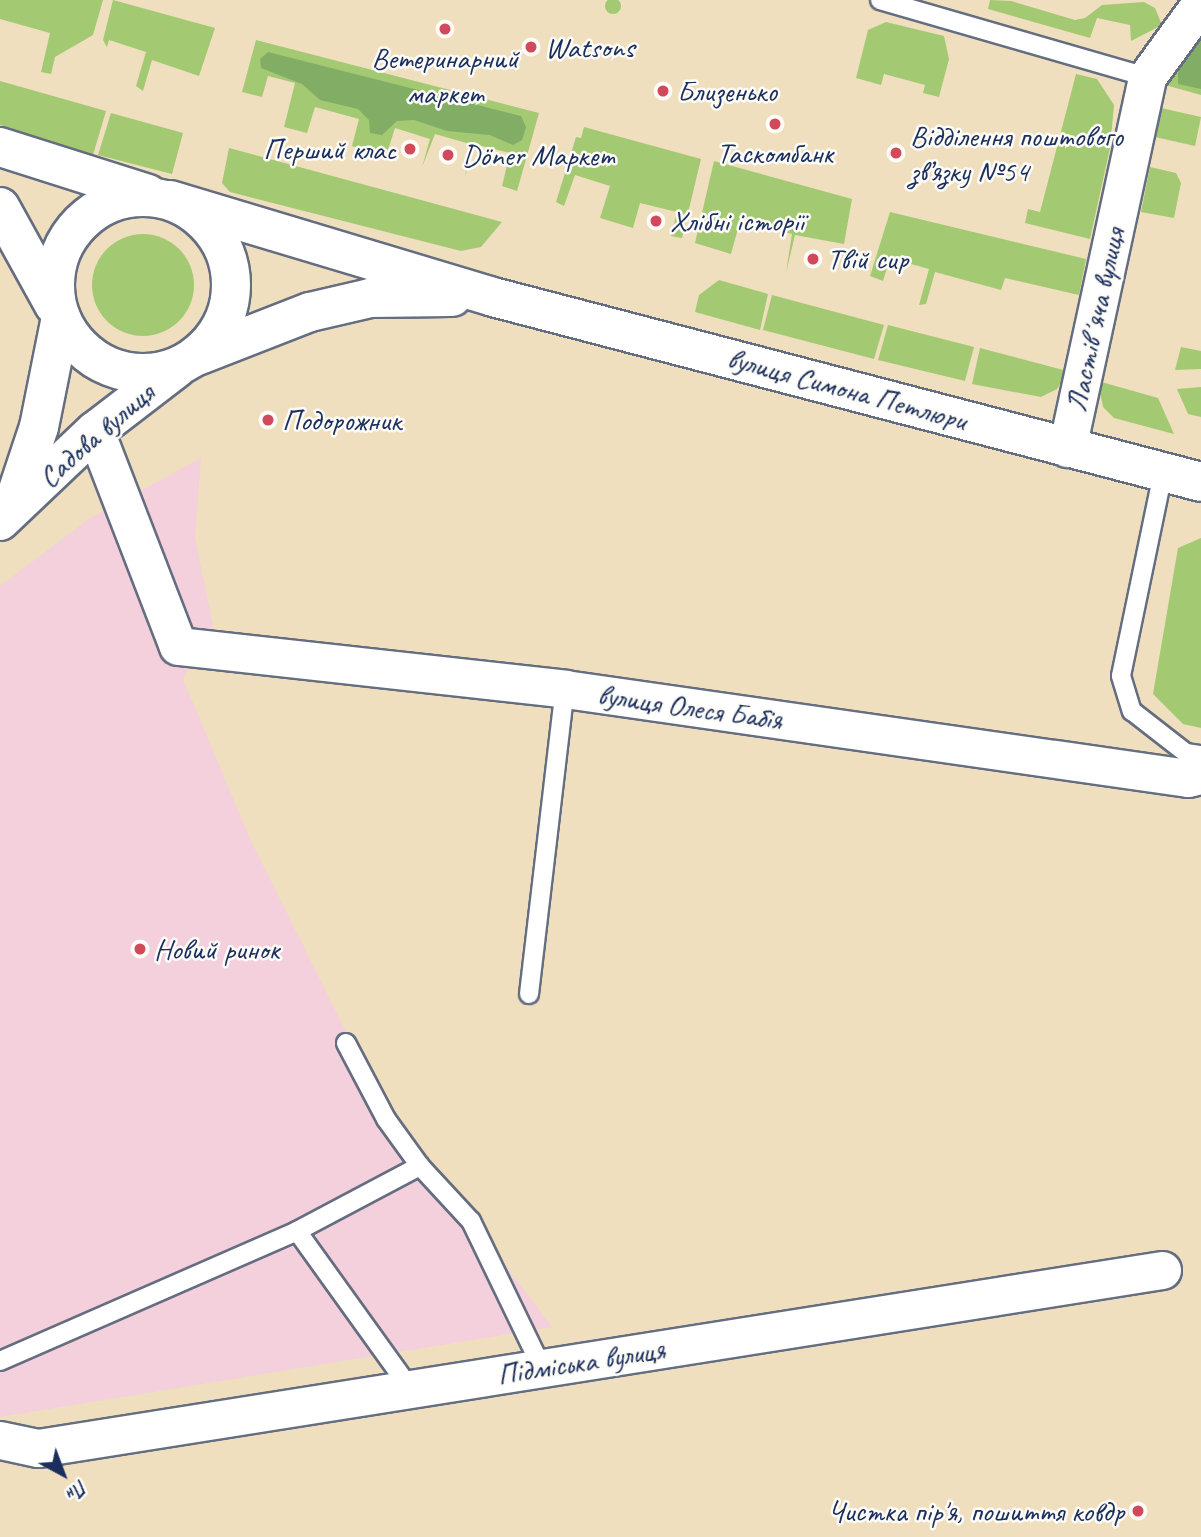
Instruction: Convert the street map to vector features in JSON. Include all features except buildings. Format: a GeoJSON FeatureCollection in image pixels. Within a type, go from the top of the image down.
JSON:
{"type":"FeatureCollection","features":[{"type":"Feature","properties":{"kind":"street","name":"Ластівʼяча вулиця"},"geometry":{"type":"LineString","coordinates":[[1067,448],[1147,77],[1201,3]]}},
{"type":"Feature","properties":{"kind":"street","name":"вулиця Симона Петлюри"},"geometry":{"type":"LineString","coordinates":[[0,147],[493,297],[1201,482]]}},
{"type":"Feature","properties":{"kind":"street"},"geometry":{"type":"LineString","coordinates":[[0,207],[24,243],[59,315],[74,340],[92,358],[116,369],[163,372],[189,360],[214,337],[227,313],[232,286],[228,258],[215,233],[196,213],[165,199],[134,197],[108,203],[86,217],[69,237],[58,261],[54,287],[59,315]]}},
{"type":"Feature","properties":{"kind":"street","name":"вулиця Симона Петлюри"},"geometry":{"type":"LineString","coordinates":[[189,360],[298,316],[370,298],[493,297]]}},
{"type":"Feature","properties":{"kind":"street","name":"Садова вулиця"},"geometry":{"type":"LineString","coordinates":[[6,516],[39,427],[59,315]]}},
{"type":"Feature","properties":{"kind":"street","name":"Садова вулиця"},"geometry":{"type":"LineString","coordinates":[[6,516],[95,431],[189,360]]}},
{"type":"Feature","properties":{"kind":"street","name":"вулиця Олеся Бабія"},"geometry":{"type":"LineString","coordinates":[[95,431],[178,646],[565,689],[1188,778],[1201,775]]}},
{"type":"Feature","properties":{"kind":"street","name":"Підміська вулиця"},"geometry":{"type":"LineString","coordinates":[[0,1440],[38,1448],[1162,1270]]}},
{"type":"Feature","properties":{"kind":"lane"},"geometry":{"type":"LineString","coordinates":[[880,0],[1147,77]]}},
{"type":"Feature","properties":{"kind":"lane"},"geometry":{"type":"LineString","coordinates":[[1163,473],[1121,677],[1132,711],[1186,753],[1201,755]]}},
{"type":"Feature","properties":{"kind":"lane"},"geometry":{"type":"LineString","coordinates":[[529,994],[565,689]]}},
{"type":"Feature","properties":{"kind":"lane"},"geometry":{"type":"LineString","coordinates":[[346,1043],[386,1119],[419,1166],[471,1221],[542,1368]]}},
{"type":"Feature","properties":{"kind":"lane"},"geometry":{"type":"LineString","coordinates":[[0,1361],[298,1231],[419,1166]]}},
{"type":"Feature","properties":{"kind":"lane"},"geometry":{"type":"LineString","coordinates":[[298,1231],[410,1388]]}},
{"type":"Feature","properties":{"kind":"shaded area"},"geometry":{"type":"Polygon","coordinates":[[[201,458],[195,538],[213,625],[183,679],[250,839],[378,1096],[552,1327],[0,1417],[0,586],[89,519],[201,458]]]}},
{"type":"Feature","properties":{"kind":"green space"},"geometry":{"type":"Polygon","coordinates":[[[613,-2],[619,0],[619,12],[613,14],[607,12],[605,6],[607,0],[613,-2]]]}},
{"type":"Feature","properties":{"kind":"green space"},"geometry":{"type":"Polygon","coordinates":[[[0,0],[103,0],[93,35],[55,57],[51,74],[41,72],[50,33],[0,19],[0,0]]]}},
{"type":"Feature","properties":{"kind":"green space"},"geometry":{"type":"Polygon","coordinates":[[[113,0],[215,28],[199,76],[152,60],[143,91],[136,86],[146,52],[109,40],[107,47],[103,40],[113,0]]]}},
{"type":"Feature","properties":{"kind":"green space"},"geometry":{"type":"Polygon","coordinates":[[[990,0],[1011,1],[1075,20],[1085,18],[1102,5],[1144,2],[1155,8],[1162,25],[1131,41],[1130,25],[1097,18],[1090,38],[988,9],[990,0]]]}},
{"type":"Feature","properties":{"kind":"green space"},"geometry":{"type":"Polygon","coordinates":[[[886,22],[944,36],[949,59],[939,97],[923,93],[925,85],[884,74],[881,85],[856,78],[868,30],[886,22]]]}},
{"type":"Feature","properties":{"kind":"green space"},"geometry":{"type":"Polygon","coordinates":[[[1201,31],[1201,95],[1165,85],[1185,53],[1201,31]]]}},
{"type":"Feature","properties":{"kind":"green space"},"geometry":{"type":"Polygon","coordinates":[[[1201,38],[1201,89],[1178,84],[1178,72],[1201,38]]]}},
{"type":"Feature","properties":{"kind":"green space"},"geometry":{"type":"Polygon","coordinates":[[[256,40],[539,113],[517,191],[502,186],[510,153],[474,144],[465,177],[470,144],[435,134],[422,167],[430,139],[395,128],[386,156],[352,146],[359,119],[315,107],[307,133],[284,127],[295,83],[268,76],[262,97],[242,92],[256,40]]]}},
{"type":"Feature","properties":{"kind":"green space"},"geometry":{"type":"Polygon","coordinates":[[[268,52],[521,116],[526,127],[522,140],[513,145],[490,135],[447,131],[414,120],[397,121],[382,135],[370,133],[369,120],[358,109],[320,100],[302,84],[261,68],[260,59],[268,52]]]}},
{"type":"Feature","properties":{"kind":"green space"},"geometry":{"type":"Polygon","coordinates":[[[1076,74],[1097,79],[1114,105],[1110,148],[1090,239],[1025,223],[1028,209],[1040,212],[1076,74]]]}},
{"type":"Feature","properties":{"kind":"green space"},"geometry":{"type":"Polygon","coordinates":[[[0,81],[106,111],[93,155],[0,125],[0,81]]]}},
{"type":"Feature","properties":{"kind":"green space"},"geometry":{"type":"Polygon","coordinates":[[[1161,108],[1201,117],[1195,146],[1155,137],[1161,108]]]}},
{"type":"Feature","properties":{"kind":"green space"},"geometry":{"type":"Polygon","coordinates":[[[111,113],[183,133],[172,174],[98,155],[111,113]]]}},
{"type":"Feature","properties":{"kind":"green space"},"geometry":{"type":"Polygon","coordinates":[[[584,127],[701,159],[682,238],[671,236],[677,212],[640,203],[633,228],[600,218],[610,186],[575,175],[564,206],[556,202],[576,137],[581,138],[584,127]]]}},
{"type":"Feature","properties":{"kind":"green space"},"geometry":{"type":"Polygon","coordinates":[[[229,148],[502,222],[481,247],[461,251],[230,192],[222,183],[229,148]]]}},
{"type":"Feature","properties":{"kind":"green space"},"geometry":{"type":"Polygon","coordinates":[[[714,161],[852,199],[844,244],[795,235],[786,273],[792,234],[740,221],[731,254],[695,243],[714,161]]]}},
{"type":"Feature","properties":{"kind":"green space"},"geometry":{"type":"Polygon","coordinates":[[[1150,167],[1176,173],[1181,183],[1174,218],[1141,212],[1150,167]]]}},
{"type":"Feature","properties":{"kind":"green space"},"geometry":{"type":"Polygon","coordinates":[[[890,212],[1086,259],[1079,295],[1005,278],[1001,290],[935,272],[926,304],[919,305],[929,269],[890,258],[883,281],[870,276],[890,212]]]}},
{"type":"Feature","properties":{"kind":"green space"},"geometry":{"type":"Polygon","coordinates":[[[143,234],[162,238],[179,249],[190,266],[194,285],[190,304],[179,321],[162,332],[143,336],[124,332],[107,321],[96,304],[92,285],[96,266],[107,249],[124,238],[143,234]]]}},
{"type":"Feature","properties":{"kind":"green space"},"geometry":{"type":"Polygon","coordinates":[[[719,280],[768,294],[760,330],[695,312],[699,295],[719,280]]]}},
{"type":"Feature","properties":{"kind":"green space"},"geometry":{"type":"Polygon","coordinates":[[[772,295],[884,325],[874,359],[763,330],[772,295]]]}},
{"type":"Feature","properties":{"kind":"green space"},"geometry":{"type":"Polygon","coordinates":[[[888,325],[974,347],[965,381],[878,360],[888,325]]]}},
{"type":"Feature","properties":{"kind":"green space"},"geometry":{"type":"Polygon","coordinates":[[[1181,347],[1201,351],[1201,369],[1175,370],[1181,347]]]}},
{"type":"Feature","properties":{"kind":"green space"},"geometry":{"type":"Polygon","coordinates":[[[980,348],[1067,371],[1057,389],[1041,397],[972,384],[980,348]]]}},
{"type":"Feature","properties":{"kind":"green space"},"geometry":{"type":"Polygon","coordinates":[[[1098,381],[1158,398],[1174,434],[1114,418],[1103,407],[1098,381]]]}},
{"type":"Feature","properties":{"kind":"green space"},"geometry":{"type":"Polygon","coordinates":[[[1201,387],[1201,417],[1188,414],[1177,389],[1201,387]]]}},
{"type":"Feature","properties":{"kind":"green space"},"geometry":{"type":"Polygon","coordinates":[[[1201,538],[1201,728],[1183,724],[1153,694],[1178,548],[1201,538]]]}},
{"type":"Feature","properties":{"kind":"place","name":"Ветеринарний маркет"},"geometry":{"type":"Point","coordinates":[445,29]}},
{"type":"Feature","properties":{"kind":"place","name":"Watsons"},"geometry":{"type":"Point","coordinates":[531,47]}},
{"type":"Feature","properties":{"kind":"place","name":"Близенько"},"geometry":{"type":"Point","coordinates":[663,91]}},
{"type":"Feature","properties":{"kind":"place","name":"Таскомбанк"},"geometry":{"type":"Point","coordinates":[775,124]}},
{"type":"Feature","properties":{"kind":"place","name":"Перший клас"},"geometry":{"type":"Point","coordinates":[410,149]}},
{"type":"Feature","properties":{"kind":"place","name":"Відділення поштового зв’язку №54"},"geometry":{"type":"Point","coordinates":[896,153]}},
{"type":"Feature","properties":{"kind":"place","name":"Döner Маркет"},"geometry":{"type":"Point","coordinates":[448,155]}},
{"type":"Feature","properties":{"kind":"place","name":"Хлібні історії"},"geometry":{"type":"Point","coordinates":[656,221]}},
{"type":"Feature","properties":{"kind":"place","name":"Твій сир"},"geometry":{"type":"Point","coordinates":[813,259]}},
{"type":"Feature","properties":{"kind":"place","name":"Подорожник"},"geometry":{"type":"Point","coordinates":[268,420]}},
{"type":"Feature","properties":{"kind":"place","name":"Новий ринок"},"geometry":{"type":"Point","coordinates":[140,949]}},
{"type":"Feature","properties":{"kind":"place","name":"Чистка пір'я, пошиття ковдр"},"geometry":{"type":"Point","coordinates":[1138,1511]}}]}
